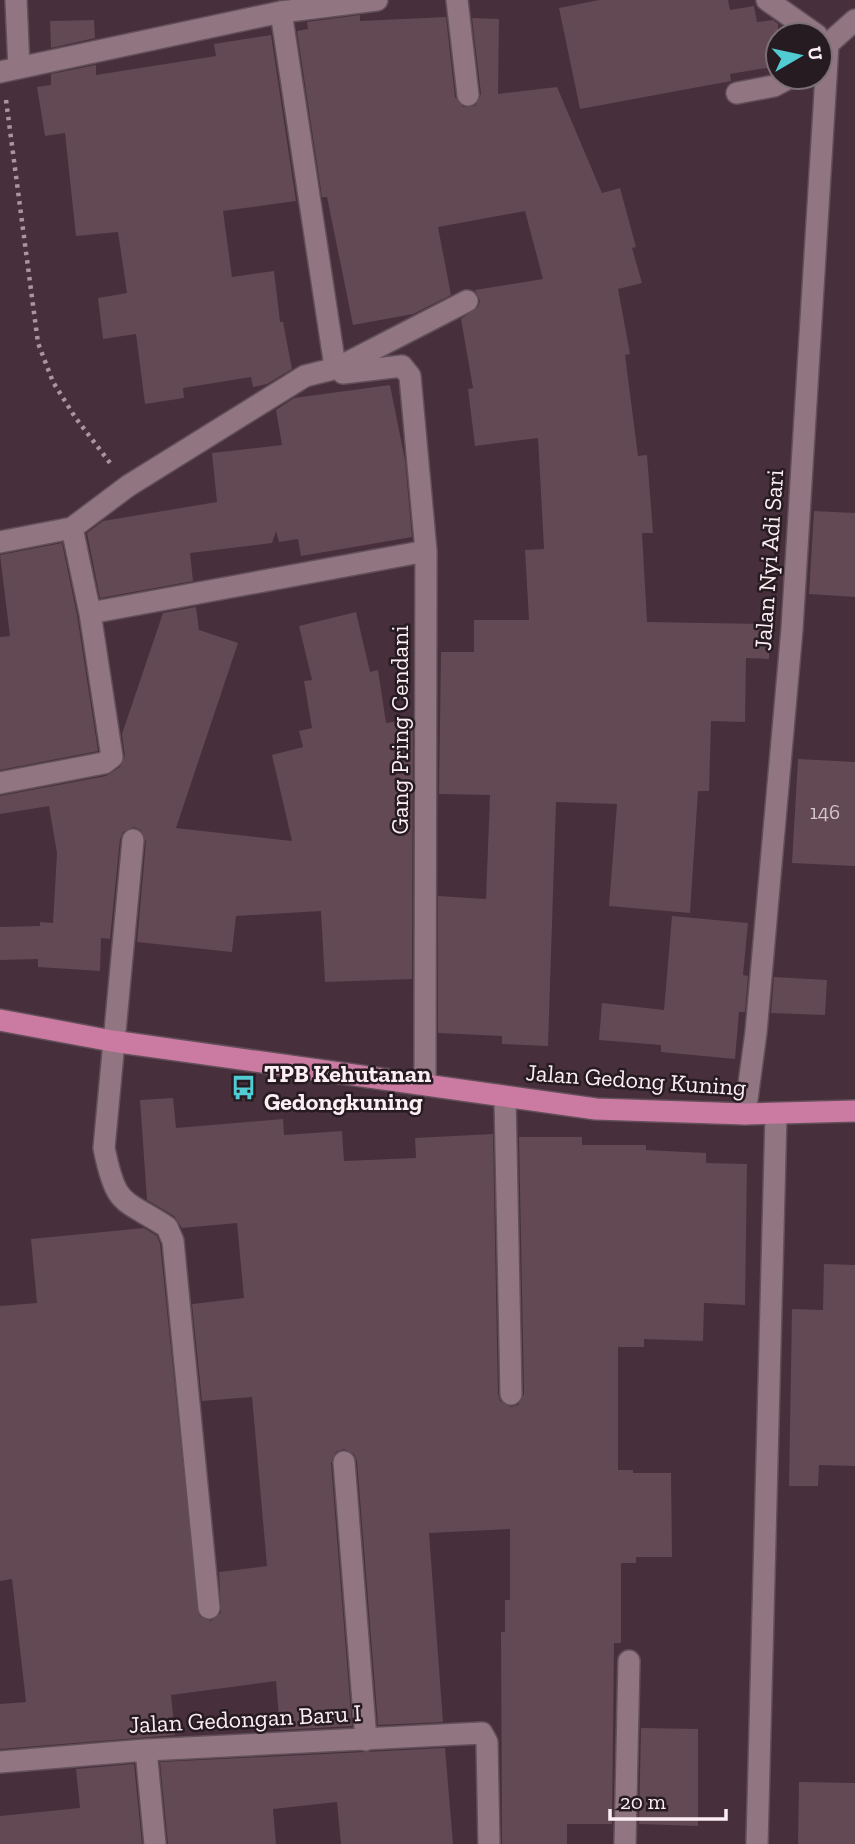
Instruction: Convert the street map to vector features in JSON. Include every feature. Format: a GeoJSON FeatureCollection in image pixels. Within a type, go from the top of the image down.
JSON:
{"type":"FeatureCollection","features":[{"type":"Feature","properties":{"kind":"main road","name":"Jalan Gedong Kuning"},"geometry":{"type":"LineString","coordinates":[[0,1020],[112,1041],[596,1109],[745,1114],[855,1111]]}},
{"type":"Feature","properties":{"kind":"street"},"geometry":{"type":"LineString","coordinates":[[16,0],[7,70],[281,12],[377,0]]}},
{"type":"Feature","properties":{"kind":"street"},"geometry":{"type":"LineString","coordinates":[[457,0],[468,94]]}},
{"type":"Feature","properties":{"kind":"street"},"geometry":{"type":"LineString","coordinates":[[767,0],[792,21]]}},
{"type":"Feature","properties":{"kind":"street"},"geometry":{"type":"LineString","coordinates":[[281,12],[337,368]]}},
{"type":"Feature","properties":{"kind":"street"},"geometry":{"type":"LineString","coordinates":[[834,37],[855,20]]}},
{"type":"Feature","properties":{"kind":"street"},"geometry":{"type":"LineString","coordinates":[[737,93],[764,88]]}},
{"type":"Feature","properties":{"kind":"street","name":"Jalan Nyi Adi Sari"},"geometry":{"type":"LineString","coordinates":[[745,1114],[756,1032],[792,629],[820,91]]}},
{"type":"Feature","properties":{"kind":"street"},"geometry":{"type":"LineString","coordinates":[[0,542],[72,528],[128,486],[305,376],[337,368],[467,301]]}},
{"type":"Feature","properties":{"kind":"street","name":"Gang Pring Cendani"},"geometry":{"type":"LineString","coordinates":[[337,368],[343,373],[402,366],[410,376],[426,551],[425,1084]]}},
{"type":"Feature","properties":{"kind":"street"},"geometry":{"type":"LineString","coordinates":[[0,783],[104,763],[113,757],[90,613],[72,528]]}},
{"type":"Feature","properties":{"kind":"street"},"geometry":{"type":"LineString","coordinates":[[90,613],[426,551]]}},
{"type":"Feature","properties":{"kind":"street"},"geometry":{"type":"LineString","coordinates":[[134,840],[112,1041],[104,1148],[110,1178],[119,1196],[134,1210],[167,1227],[173,1241],[209,1608]]}},
{"type":"Feature","properties":{"kind":"street"},"geometry":{"type":"LineString","coordinates":[[505,1098],[511,1394]]}},
{"type":"Feature","properties":{"kind":"street"},"geometry":{"type":"LineString","coordinates":[[757,1844],[776,1114]]}},
{"type":"Feature","properties":{"kind":"street"},"geometry":{"type":"LineString","coordinates":[[344,1462],[366,1740]]}},
{"type":"Feature","properties":{"kind":"street"},"geometry":{"type":"LineString","coordinates":[[625,1844],[629,1661]]}},
{"type":"Feature","properties":{"kind":"street","name":"Jalan Gedongan Baru I"},"geometry":{"type":"LineString","coordinates":[[0,1762],[146,1750],[482,1733],[486,1742],[489,1844]]}},
{"type":"Feature","properties":{"kind":"street"},"geometry":{"type":"LineString","coordinates":[[146,1750],[155,1844]]}},
{"type":"Feature","properties":{"kind":"path"},"geometry":{"type":"LineString","coordinates":[[7,70],[38,343],[53,382],[75,417],[128,486]]}},
{"type":"Feature","properties":{"kind":"building"},"geometry":{"type":"Polygon","coordinates":[[[599,0],[728,0],[730,10],[754,6],[757,22],[764,21],[764,68],[730,74],[731,81],[580,109],[559,8],[599,0]]]}},
{"type":"Feature","properties":{"kind":"building"},"geometry":{"type":"Polygon","coordinates":[[[360,15],[360,21],[446,17],[455,97],[463,107],[475,106],[481,94],[472,18],[499,19],[498,94],[557,87],[602,193],[620,188],[636,247],[632,248],[642,283],[618,289],[630,354],[625,355],[638,456],[647,455],[653,533],[642,533],[647,622],[769,624],[769,659],[746,658],[745,722],[711,721],[709,791],[698,791],[690,913],[609,906],[617,804],[556,802],[548,1046],[502,1044],[502,1036],[438,1033],[438,896],[486,899],[490,795],[439,794],[441,652],[474,652],[474,620],[529,620],[525,550],[544,549],[538,438],[475,446],[468,389],[473,388],[461,319],[478,307],[480,301],[475,290],[543,279],[525,211],[438,227],[451,295],[413,314],[353,325],[327,197],[322,197],[297,31],[308,29],[307,22],[360,15]]]}},
{"type":"Feature","properties":{"kind":"building"},"geometry":{"type":"Polygon","coordinates":[[[94,20],[95,38],[51,48],[50,21],[94,20]]]}},
{"type":"Feature","properties":{"kind":"building"},"geometry":{"type":"Polygon","coordinates":[[[271,35],[296,201],[223,211],[232,277],[274,271],[280,322],[283,322],[292,369],[267,384],[253,387],[251,377],[183,388],[184,398],[145,404],[136,334],[103,339],[98,298],[127,293],[118,232],[76,236],[65,133],[45,136],[37,87],[51,85],[51,74],[96,65],[96,75],[216,56],[214,44],[271,35]]]}},
{"type":"Feature","properties":{"kind":"building"},"geometry":{"type":"Polygon","coordinates":[[[390,385],[405,460],[412,537],[301,556],[298,539],[279,542],[276,531],[272,543],[190,553],[193,581],[100,598],[87,533],[103,521],[217,502],[212,453],[282,445],[276,410],[294,398],[390,385]]]}},
{"type":"Feature","properties":{"kind":"building"},"geometry":{"type":"Polygon","coordinates":[[[814,511],[855,513],[855,597],[809,594],[814,511]]]}},
{"type":"Feature","properties":{"kind":"building"},"geometry":{"type":"Polygon","coordinates":[[[62,543],[77,615],[98,751],[0,770],[0,637],[10,636],[0,555],[62,543]]]}},
{"type":"Feature","properties":{"kind":"building"},"geometry":{"type":"Polygon","coordinates":[[[196,607],[199,630],[238,643],[176,828],[292,841],[272,755],[303,747],[299,731],[312,728],[304,681],[312,680],[299,626],[356,612],[370,672],[378,670],[386,723],[413,719],[412,979],[325,982],[321,911],[236,916],[232,952],[137,942],[146,841],[141,830],[134,827],[123,832],[120,839],[110,939],[101,938],[100,971],[38,967],[38,959],[0,960],[0,927],[53,923],[57,853],[49,806],[0,814],[0,796],[106,776],[120,767],[125,756],[122,734],[163,613],[196,607]]]}},
{"type":"Feature","properties":{"kind":"building"},"geometry":{"type":"Polygon","coordinates":[[[798,759],[855,762],[855,866],[792,863],[798,759]]]}},
{"type":"Feature","properties":{"kind":"building"},"geometry":{"type":"Polygon","coordinates":[[[672,916],[748,923],[743,975],[748,976],[745,1012],[739,1012],[735,1059],[661,1052],[661,1045],[599,1040],[602,1003],[664,1010],[672,916]]]}},
{"type":"Feature","properties":{"kind":"building"},"geometry":{"type":"Polygon","coordinates":[[[774,977],[827,980],[825,1015],[771,1013],[774,977]]]}},
{"type":"Feature","properties":{"kind":"building"},"geometry":{"type":"Polygon","coordinates":[[[173,1098],[176,1128],[283,1119],[284,1135],[342,1131],[344,1161],[416,1158],[415,1138],[493,1134],[498,1394],[500,1401],[511,1407],[518,1405],[524,1394],[519,1137],[582,1137],[582,1145],[646,1145],[646,1150],[706,1153],[706,1163],[747,1164],[745,1305],[704,1303],[703,1341],[644,1339],[644,1347],[618,1347],[618,1470],[633,1470],[633,1473],[671,1473],[672,1557],[636,1557],[636,1563],[621,1563],[621,1643],[614,1643],[612,1824],[567,1824],[567,1844],[502,1844],[501,1632],[505,1632],[505,1600],[510,1600],[510,1529],[429,1533],[443,1722],[378,1725],[357,1461],[354,1454],[344,1449],[336,1452],[331,1463],[352,1726],[280,1730],[276,1681],[171,1695],[175,1735],[0,1749],[0,1704],[26,1702],[12,1579],[0,1581],[0,1306],[37,1303],[31,1239],[144,1228],[157,1236],[160,1244],[199,1616],[211,1621],[221,1613],[219,1572],[267,1566],[252,1397],[202,1401],[192,1304],[244,1298],[237,1223],[182,1228],[174,1216],[147,1200],[140,1100],[173,1098]]]}},
{"type":"Feature","properties":{"kind":"building"},"geometry":{"type":"Polygon","coordinates":[[[824,1264],[855,1265],[855,1466],[819,1465],[818,1486],[789,1486],[792,1309],[823,1310],[824,1264]]]}},
{"type":"Feature","properties":{"kind":"building"},"geometry":{"type":"Polygon","coordinates":[[[641,1728],[698,1729],[698,1826],[639,1824],[641,1728]]]}},
{"type":"Feature","properties":{"kind":"building"},"geometry":{"type":"Polygon","coordinates":[[[445,1748],[453,1844],[341,1844],[337,1802],[273,1809],[276,1844],[168,1844],[160,1762],[445,1748]]]}},
{"type":"Feature","properties":{"kind":"building"},"geometry":{"type":"Polygon","coordinates":[[[134,1764],[142,1844],[0,1844],[0,1816],[80,1808],[76,1769],[134,1764]]]}},
{"type":"Feature","properties":{"kind":"building"},"geometry":{"type":"Polygon","coordinates":[[[799,1782],[855,1783],[855,1844],[798,1844],[799,1782]]]}},
{"type":"Feature","properties":{"kind":"place","name":"TPB Kehutanan Gedongkuning"},"geometry":{"type":"Point","coordinates":[244,1088]}}]}
